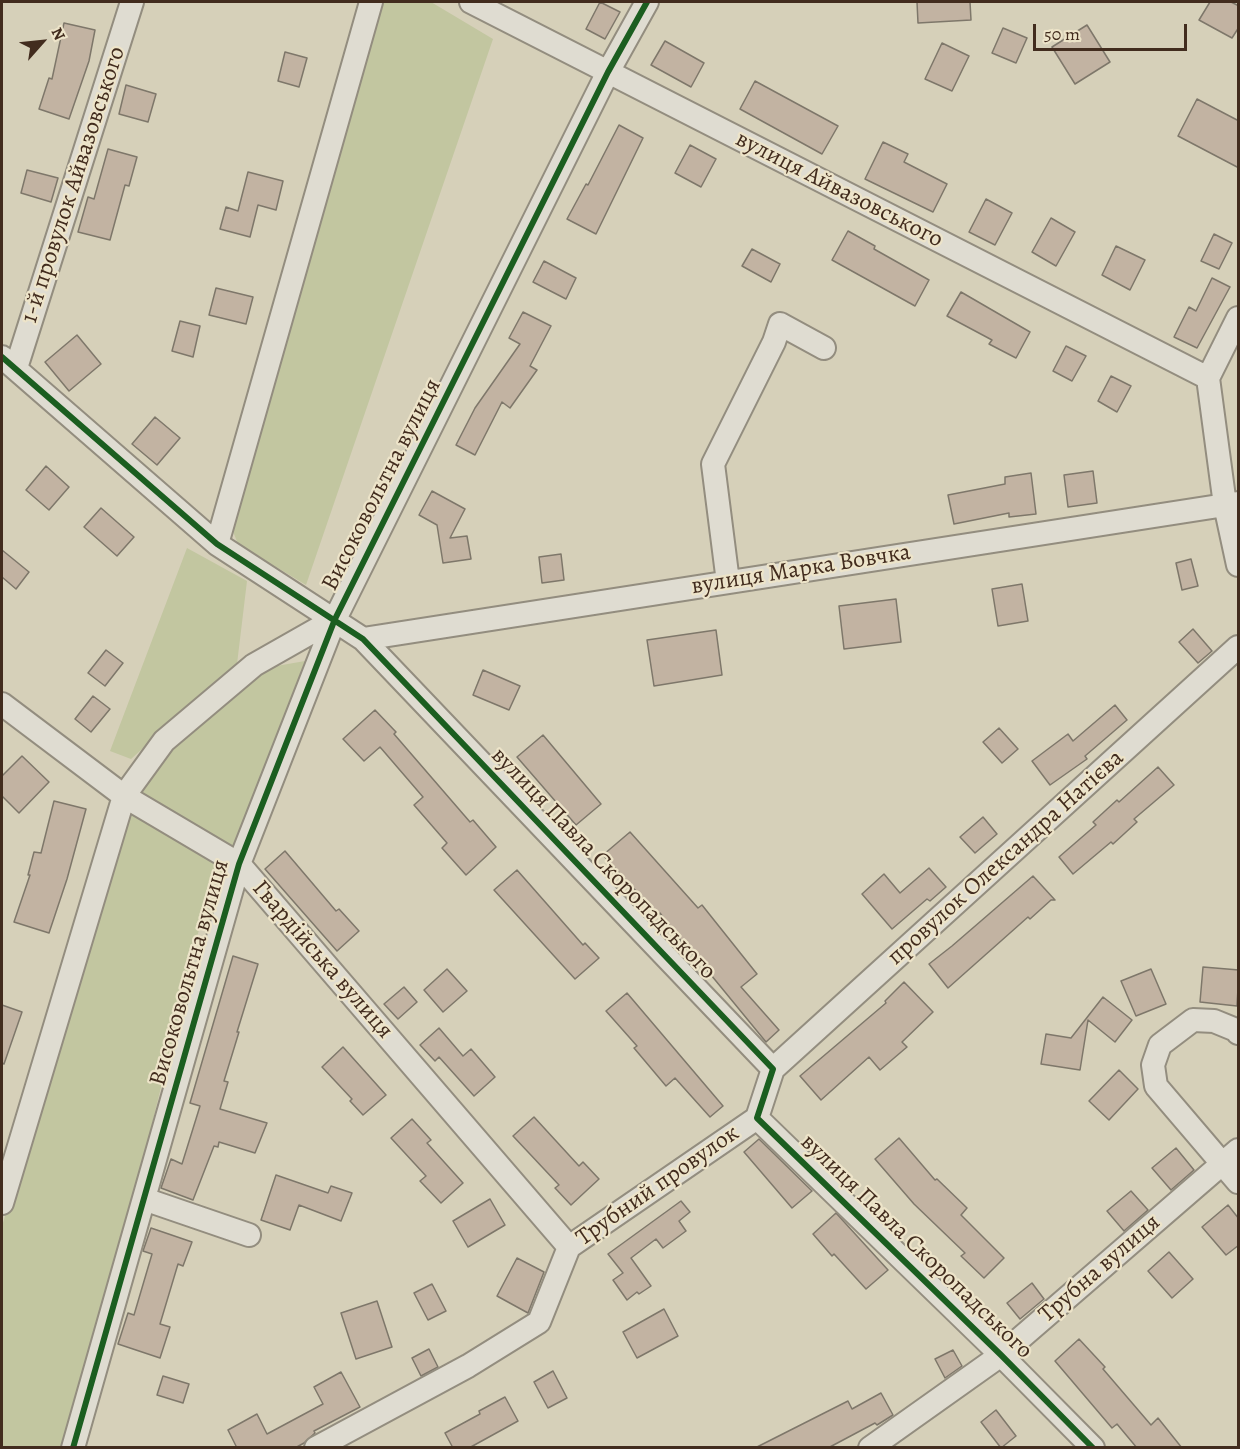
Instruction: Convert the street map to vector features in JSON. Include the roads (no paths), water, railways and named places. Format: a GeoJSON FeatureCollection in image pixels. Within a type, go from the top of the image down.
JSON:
{"type":"FeatureCollection","features":[{"type":"Feature","properties":{"kind":"street","name":"1-й провулок Айвазовського"},"geometry":{"type":"LineString","coordinates":[[9,362],[132,2]]}},
{"type":"Feature","properties":{"kind":"street"},"geometry":{"type":"LineString","coordinates":[[217,544],[371,2]]}},
{"type":"Feature","properties":{"kind":"street","name":"Високовольтна вулиця"},"geometry":{"type":"LineString","coordinates":[[73,1448],[239,864],[335,620],[608,72],[647,2]]}},
{"type":"Feature","properties":{"kind":"street","name":"вулиця Айвазовського"},"geometry":{"type":"LineString","coordinates":[[485,5],[608,72],[1208,378]]}},
{"type":"Feature","properties":{"kind":"street"},"geometry":{"type":"LineString","coordinates":[[1239,318],[1208,378],[1232,504],[1239,565]]}},
{"type":"Feature","properties":{"kind":"street"},"geometry":{"type":"LineString","coordinates":[[728,582],[713,464],[774,342],[780,324],[824,348]]}},
{"type":"Feature","properties":{"kind":"street","name":"вулиця Павла Скоропадського"},"geometry":{"type":"LineString","coordinates":[[9,362],[217,544],[363,639],[773,1069]]}},
{"type":"Feature","properties":{"kind":"street","name":"вулиця Марка Вовчка"},"geometry":{"type":"LineString","coordinates":[[363,639],[1232,504]]}},
{"type":"Feature","properties":{"kind":"street"},"geometry":{"type":"LineString","coordinates":[[2,1203],[8,1159],[124,796],[164,741],[254,665],[335,620]]}},
{"type":"Feature","properties":{"kind":"street","name":"провулок Олександра Натієва"},"geometry":{"type":"LineString","coordinates":[[773,1069],[1239,647]]}},
{"type":"Feature","properties":{"kind":"street","name":"Гвардійська вулиця"},"geometry":{"type":"LineString","coordinates":[[2,704],[124,796],[239,864],[569,1247]]}},
{"type":"Feature","properties":{"kind":"street"},"geometry":{"type":"LineString","coordinates":[[1239,1033],[1214,1021],[1193,1020],[1160,1045],[1153,1065],[1156,1086],[1231,1156],[1239,1182]]}},
{"type":"Feature","properties":{"kind":"street"},"geometry":{"type":"LineString","coordinates":[[756,1118],[773,1069]]}},
{"type":"Feature","properties":{"kind":"street","name":"вулиця Павла Скоропадського"},"geometry":{"type":"LineString","coordinates":[[756,1118],[1001,1354],[1093,1448]]}},
{"type":"Feature","properties":{"kind":"street","name":"Трубний провулок"},"geometry":{"type":"LineString","coordinates":[[316,1448],[468,1366],[539,1322],[569,1247],[756,1118]]}},
{"type":"Feature","properties":{"kind":"street","name":"Трубна вулиця"},"geometry":{"type":"LineString","coordinates":[[870,1448],[1001,1354],[1231,1156]]}},
{"type":"Feature","properties":{"kind":"street"},"geometry":{"type":"LineString","coordinates":[[144,1200],[249,1235]]}}]}
